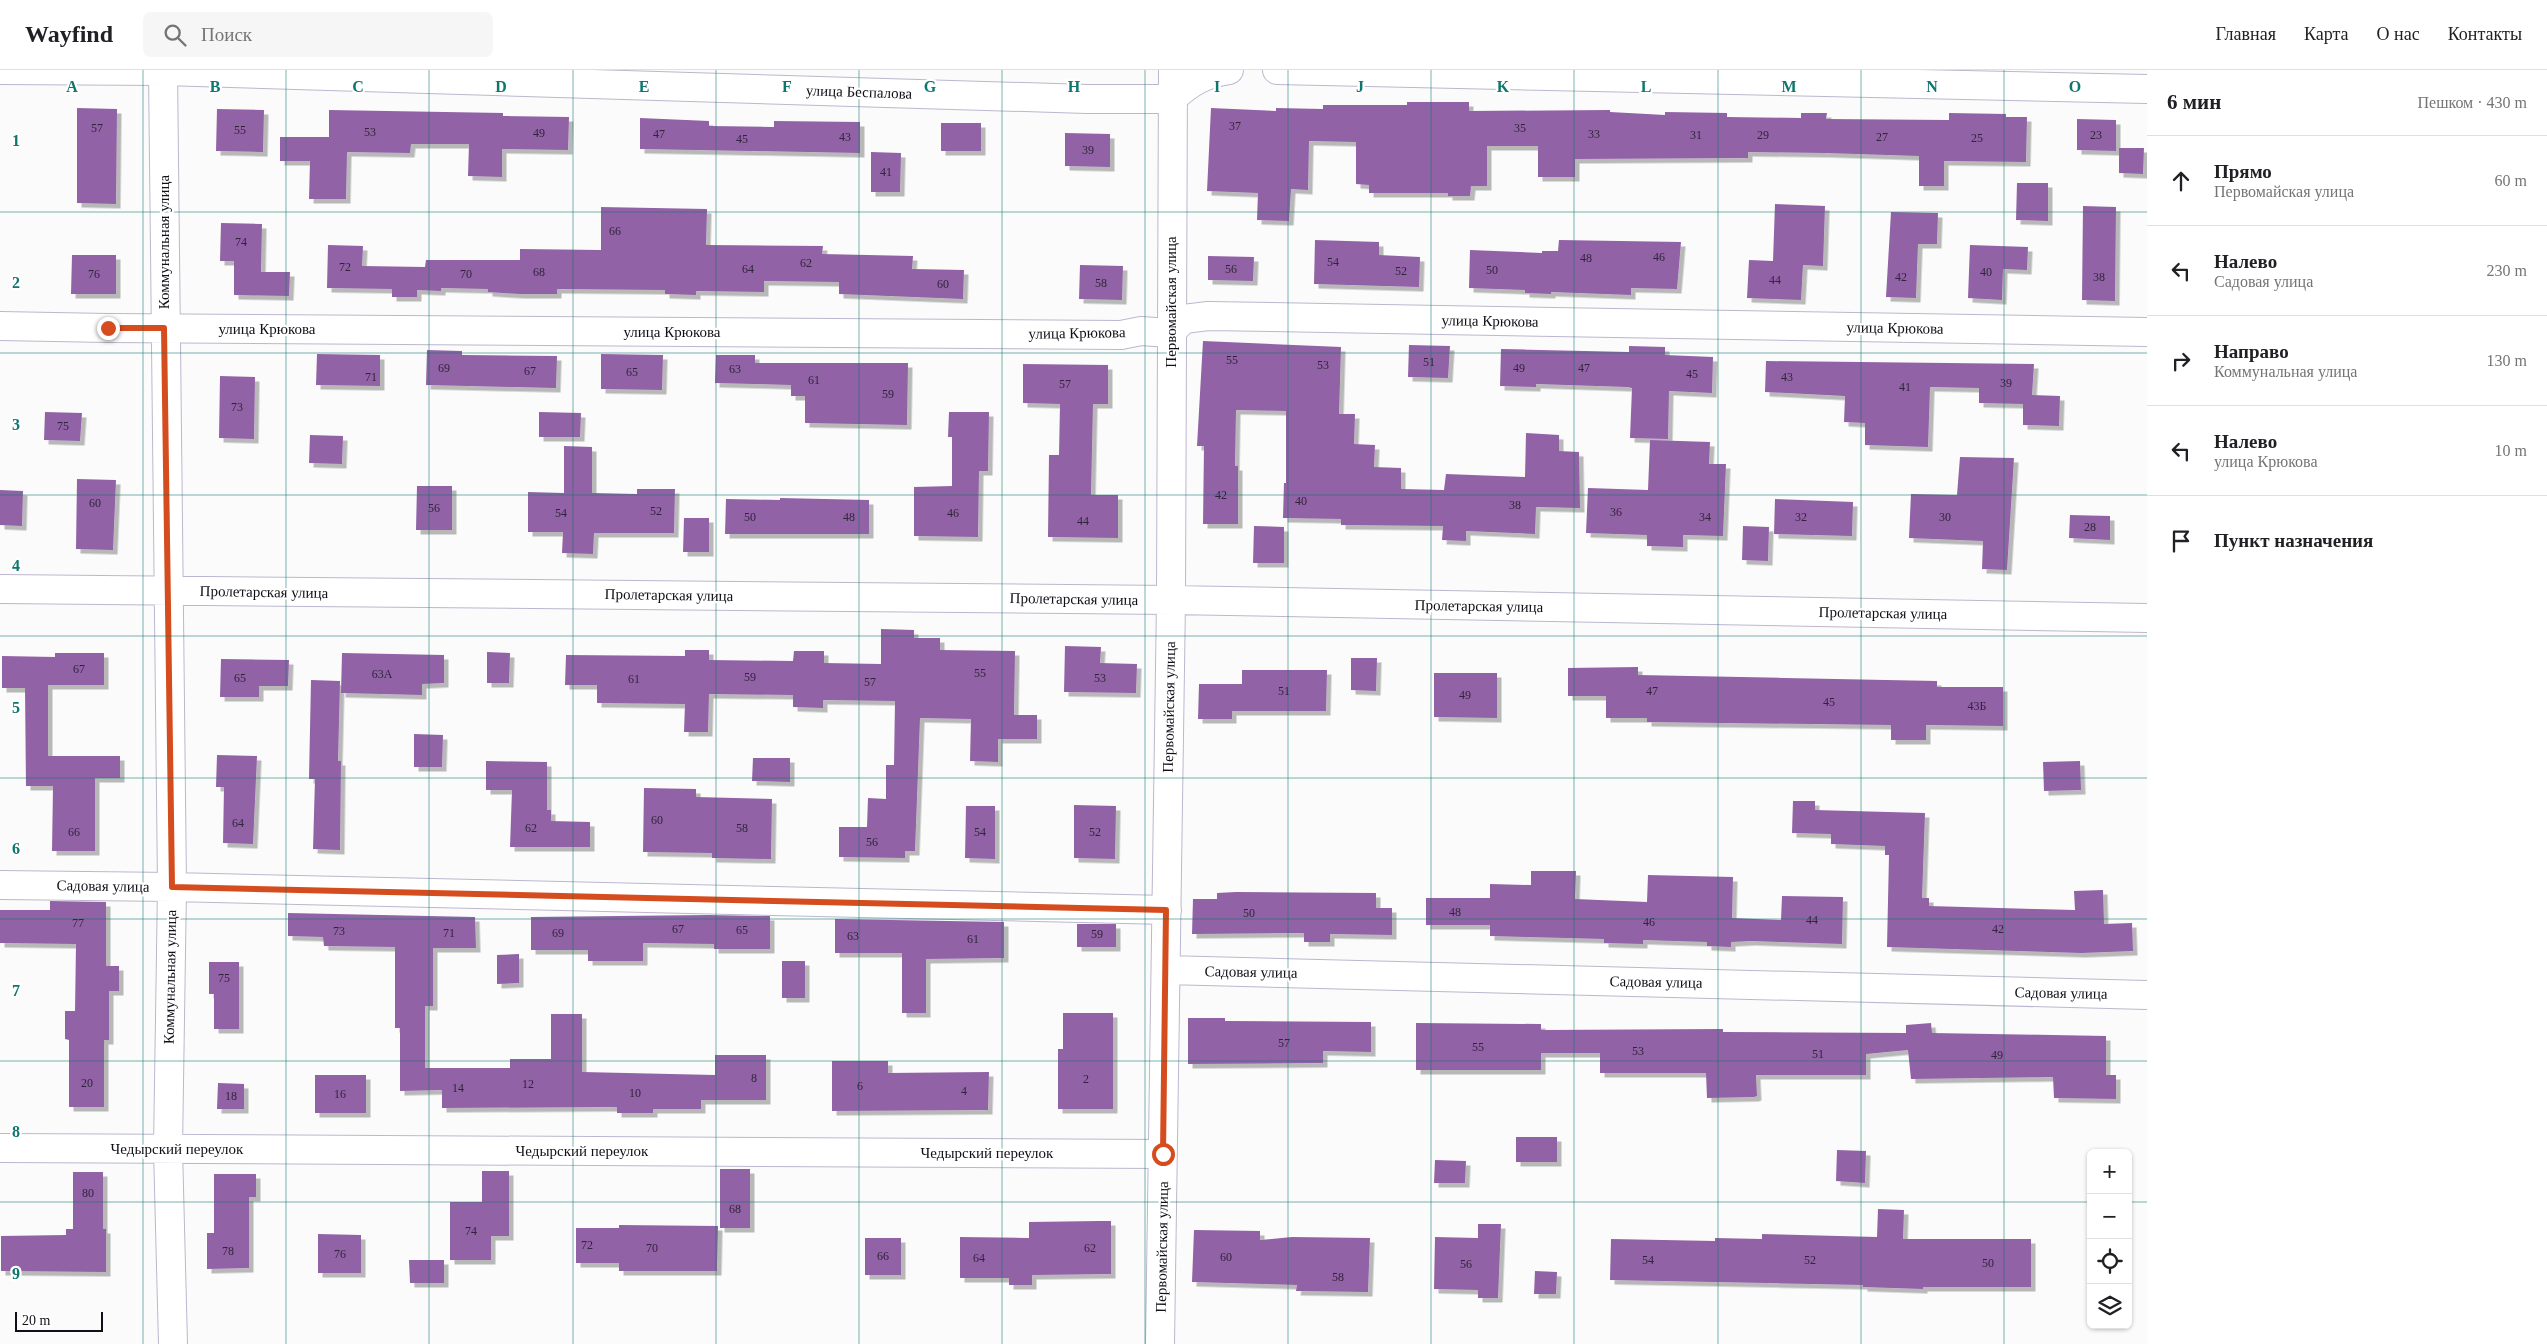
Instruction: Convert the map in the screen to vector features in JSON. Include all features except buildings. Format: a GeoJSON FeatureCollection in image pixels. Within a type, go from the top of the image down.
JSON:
{"type":"FeatureCollection","features":[{"type":"Feature","properties":{"kind":"street","name":"улица Беспалова"},"geometry":{"type":"LineString","coordinates":[[0,70],[162,70],[1087,99],[1172,99]]}},
{"type":"Feature","properties":{"kind":"street","name":"Коммунальная улица"},"geometry":{"type":"LineString","coordinates":[[162,70],[172,887],[168,1149],[173,1344]]}},
{"type":"Feature","properties":{"kind":"street","name":"Первомайская улица"},"geometry":{"type":"LineString","coordinates":[[1160,1344],[1171,600],[1170,333],[1173,70]]}},
{"type":"Feature","properties":{"kind":"street"},"geometry":{"type":"LineString","coordinates":[[1172,99],[1188,84],[1213,72],[1229,70]]}},
{"type":"Feature","properties":{"kind":"street"},"geometry":{"type":"LineString","coordinates":[[1278,70],[2147,89]]}},
{"type":"Feature","properties":{"kind":"street","name":"улица Крюкова"},"geometry":{"type":"LineString","coordinates":[[0,326],[1170,333],[1184,318],[1208,316],[2147,332]]}},
{"type":"Feature","properties":{"kind":"street","name":"Пролетарская улица"},"geometry":{"type":"LineString","coordinates":[[0,589],[1171,600],[2147,618]]}},
{"type":"Feature","properties":{"kind":"street","name":"Садовая улица"},"geometry":{"type":"LineString","coordinates":[[0,885],[172,887],[1166,910]]}},
{"type":"Feature","properties":{"kind":"street","name":"Садовая улица"},"geometry":{"type":"LineString","coordinates":[[1166,970],[2147,995]]}},
{"type":"Feature","properties":{"kind":"street","name":"Чедырский переулок"},"geometry":{"type":"LineString","coordinates":[[0,1148],[1163,1154]]}},
{"type":"Feature","properties":{"kind":"route"},"geometry":{"type":"LineString","coordinates":[[108,328],[164,328],[172,887],[1166,910],[1163,1154]]}}]}
